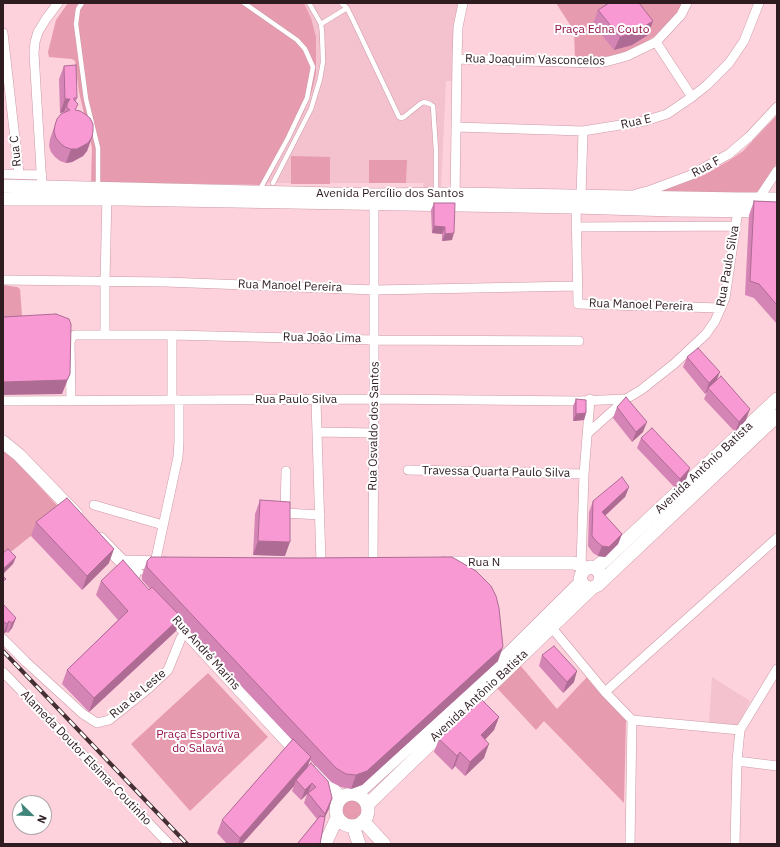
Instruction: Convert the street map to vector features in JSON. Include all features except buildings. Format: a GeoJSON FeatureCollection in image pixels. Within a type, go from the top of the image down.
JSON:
{"type":"FeatureCollection","features":[{"type":"Feature","properties":{"kind":"street"},"geometry":{"type":"LineString","coordinates":[[40,189],[34,53],[35,42],[38,32],[58,3]]}},
{"type":"Feature","properties":{"kind":"street"},"geometry":{"type":"LineString","coordinates":[[455,199],[458,27],[463,3]]}},
{"type":"Feature","properties":{"kind":"street","name":"Rua Joaquim Vasconcelos"},"geometry":{"type":"LineString","coordinates":[[457,59],[594,63],[608,62],[627,56],[656,42],[681,15],[687,3]]}},
{"type":"Feature","properties":{"kind":"street","name":"Rua E"},"geometry":{"type":"LineString","coordinates":[[456,127],[583,131],[645,121],[667,114],[707,86],[729,63],[744,41],[760,3]]}},
{"type":"Feature","properties":{"kind":"street","name":"Rua C"},"geometry":{"type":"LineString","coordinates":[[3,33],[19,174]]}},
{"type":"Feature","properties":{"kind":"street"},"geometry":{"type":"LineString","coordinates":[[656,42],[692,97]]}},
{"type":"Feature","properties":{"kind":"street","name":"Rua F"},"geometry":{"type":"LineString","coordinates":[[617,203],[691,175],[709,166],[729,154],[749,137],[777,107]]}},
{"type":"Feature","properties":{"kind":"street","name":"Rua Manoel Pereira"},"geometry":{"type":"LineString","coordinates":[[583,131],[576,226],[578,304],[721,308]]}},
{"type":"Feature","properties":{"kind":"street"},"geometry":{"type":"LineString","coordinates":[[756,203],[777,171]]}},
{"type":"Feature","properties":{"kind":"street"},"geometry":{"type":"LineString","coordinates":[[3,174],[19,174],[40,189]]}},
{"type":"Feature","properties":{"kind":"street","name":"Avenida Percílio dos Santos"},"geometry":{"type":"LineString","coordinates":[[3,186],[104,192],[285,198],[455,199],[617,203],[756,203],[777,211]]}},
{"type":"Feature","properties":{"kind":"street","name":"Avenida Percílio dos Santos"},"geometry":{"type":"LineString","coordinates":[[3,199],[40,189]]}},
{"type":"Feature","properties":{"kind":"street"},"geometry":{"type":"LineString","coordinates":[[104,192],[105,334]]}},
{"type":"Feature","properties":{"kind":"street","name":"Avenida Percílio dos Santos"},"geometry":{"type":"LineString","coordinates":[[104,192],[258,192],[285,198]]}},
{"type":"Feature","properties":{"kind":"street","name":"Avenida Percílio dos Santos"},"geometry":{"type":"LineString","coordinates":[[374,199],[436,194],[455,199]]}},
{"type":"Feature","properties":{"kind":"street","name":"Avenida Percílio dos Santos"},"geometry":{"type":"LineString","coordinates":[[617,203],[673,210],[738,210],[756,203],[777,198]]}},
{"type":"Feature","properties":{"kind":"street","name":"Rua Osvaldo dos Santos"},"geometry":{"type":"LineString","coordinates":[[372,562],[375,290],[374,199]]}},
{"type":"Feature","properties":{"kind":"street","name":"Rua Paulo Silva"},"geometry":{"type":"LineString","coordinates":[[588,433],[626,398],[658,378],[706,334],[715,322],[725,298],[738,210]]}},
{"type":"Feature","properties":{"kind":"street"},"geometry":{"type":"LineString","coordinates":[[576,226],[735,226]]}},
{"type":"Feature","properties":{"kind":"street","name":"Rua Manoel Pereira"},"geometry":{"type":"LineString","coordinates":[[3,280],[166,282],[375,290],[577,286]]}},
{"type":"Feature","properties":{"kind":"street","name":"Rua João Lima"},"geometry":{"type":"LineString","coordinates":[[72,401],[70,342],[72,337],[75,335],[172,335],[374,340],[579,341]]}},
{"type":"Feature","properties":{"kind":"street"},"geometry":{"type":"LineString","coordinates":[[152,586],[146,570],[163,525],[178,457],[180,441],[172,335]]}},
{"type":"Feature","properties":{"kind":"street","name":"Rua Paulo Silva"},"geometry":{"type":"LineString","coordinates":[[3,401],[374,399],[572,401],[626,398]]}},
{"type":"Feature","properties":{"kind":"street"},"geometry":{"type":"LineString","coordinates":[[587,567],[600,573],[591,584],[581,575],[587,567],[584,474],[590,399]]}},
{"type":"Feature","properties":{"kind":"street","name":"Avenida Antônio Batista"},"geometry":{"type":"LineString","coordinates":[[587,567],[610,556],[777,399]]}},
{"type":"Feature","properties":{"kind":"street"},"geometry":{"type":"LineString","coordinates":[[316,400],[321,563]]}},
{"type":"Feature","properties":{"kind":"street","name":"Avenida Antônio Batista"},"geometry":{"type":"LineString","coordinates":[[356,794],[513,657],[591,584],[777,416]]}},
{"type":"Feature","properties":{"kind":"street"},"geometry":{"type":"LineString","coordinates":[[317,432],[374,433]]}},
{"type":"Feature","properties":{"kind":"street"},"geometry":{"type":"LineString","coordinates":[[3,442],[19,455],[123,562],[146,570],[179,563]]}},
{"type":"Feature","properties":{"kind":"street","name":"Travessa Quarta Paulo Silva"},"geometry":{"type":"LineString","coordinates":[[408,470],[584,474]]}},
{"type":"Feature","properties":{"kind":"street"},"geometry":{"type":"LineString","coordinates":[[286,471],[284,513],[320,515]]}},
{"type":"Feature","properties":{"kind":"street"},"geometry":{"type":"LineString","coordinates":[[94,505],[163,525]]}},
{"type":"Feature","properties":{"kind":"street"},"geometry":{"type":"LineString","coordinates":[[605,692],[777,538]]}},
{"type":"Feature","properties":{"kind":"street"},"geometry":{"type":"LineString","coordinates":[[357,563],[388,562]]}},
{"type":"Feature","properties":{"kind":"street"},"geometry":{"type":"LineString","coordinates":[[306,563],[335,563]]}},
{"type":"Feature","properties":{"kind":"street","name":"Rua N"},"geometry":{"type":"LineString","coordinates":[[436,563],[573,563],[587,567]]}},
{"type":"Feature","properties":{"kind":"street","name":"Avenida Antônio Batista"},"geometry":{"type":"LineString","coordinates":[[367,805],[513,657],[552,628],[591,584]]}},
{"type":"Feature","properties":{"kind":"street","name":"Rua André Marins"},"geometry":{"type":"LineString","coordinates":[[160,603],[191,634],[276,730],[341,798]]}},
{"type":"Feature","properties":{"kind":"street"},"geometry":{"type":"LineString","coordinates":[[552,628],[605,692],[632,720],[740,730]]}},
{"type":"Feature","properties":{"kind":"street","name":"Rua da Leste"},"geometry":{"type":"LineString","coordinates":[[3,639],[77,708],[97,723],[109,720],[149,688],[168,670],[181,638],[191,634]]}},
{"type":"Feature","properties":{"kind":"street"},"geometry":{"type":"LineString","coordinates":[[735,844],[737,761],[740,730],[777,669]]}},
{"type":"Feature","properties":{"kind":"street","name":"Alameda Doutor Elsimar Coutinho"},"geometry":{"type":"LineString","coordinates":[[3,672],[169,844]]}},
{"type":"Feature","properties":{"kind":"street"},"geometry":{"type":"LineString","coordinates":[[630,844],[632,720]]}},
{"type":"Feature","properties":{"kind":"street"},"geometry":{"type":"LineString","coordinates":[[737,761],[777,766]]}},
{"type":"Feature","properties":{"kind":"street"},"geometry":{"type":"LineString","coordinates":[[325,844],[337,818],[336,807],[341,798],[346,795],[356,794],[361,796],[367,805],[368,813],[358,824],[359,844]]}},
{"type":"Feature","properties":{"kind":"street"},"geometry":{"type":"LineString","coordinates":[[337,818],[344,824],[358,824],[384,844]]}},
{"type":"Feature","properties":{"kind":"lane"},"geometry":{"type":"LineString","coordinates":[[82,3],[78,9],[76,24],[86,99],[98,148],[104,192]]}},
{"type":"Feature","properties":{"kind":"lane"},"geometry":{"type":"LineString","coordinates":[[244,3],[297,40],[305,49],[313,68],[307,98],[288,138],[258,192]]}},
{"type":"Feature","properties":{"kind":"lane"},"geometry":{"type":"LineString","coordinates":[[273,183],[311,109],[320,79],[323,62],[321,24],[309,3]]}},
{"type":"Feature","properties":{"kind":"lane"},"geometry":{"type":"LineString","coordinates":[[341,3],[347,8],[399,117],[404,117],[424,102],[432,106],[436,151],[436,194]]}},
{"type":"Feature","properties":{"kind":"lane"},"geometry":{"type":"LineString","coordinates":[[321,24],[347,8]]}},
{"type":"Feature","properties":{"kind":"shaded area"},"geometry":{"type":"Polygon","coordinates":[[[304,3],[458,3],[452,81],[446,81],[441,189],[424,189],[423,183],[267,183],[303,114],[312,91],[311,18],[304,3]]]}},
{"type":"Feature","properties":{"kind":"shaded area"},"geometry":{"type":"Polygon","coordinates":[[[712,677],[750,701],[738,726],[709,724],[712,677]]]}},
{"type":"Feature","properties":{"kind":"green space"},"geometry":{"type":"Polygon","coordinates":[[[68,3],[304,3],[311,18],[316,37],[316,73],[312,91],[303,114],[266,185],[91,182],[92,148],[79,92],[75,61],[72,59],[49,57],[48,52],[56,20],[68,3]]]}},
{"type":"Feature","properties":{"kind":"green space","name":"Praça Edna Couto"},"geometry":{"type":"Polygon","coordinates":[[[556,3],[684,3],[678,15],[658,34],[638,47],[616,55],[602,58],[575,60],[574,31],[556,3]]]}},
{"type":"Feature","properties":{"kind":"green space"},"geometry":{"type":"Polygon","coordinates":[[[777,115],[777,163],[756,195],[654,194],[704,175],[730,160],[743,151],[777,115]]]}},
{"type":"Feature","properties":{"kind":"green space"},"geometry":{"type":"Polygon","coordinates":[[[291,156],[330,157],[330,184],[291,184],[291,156]]]}},
{"type":"Feature","properties":{"kind":"green space"},"geometry":{"type":"Polygon","coordinates":[[[369,160],[407,160],[406,183],[369,183],[369,160]]]}},
{"type":"Feature","properties":{"kind":"green space"},"geometry":{"type":"Polygon","coordinates":[[[3,285],[17,287],[20,289],[23,329],[3,329],[3,285]]]}},
{"type":"Feature","properties":{"kind":"green space"},"geometry":{"type":"Polygon","coordinates":[[[3,446],[62,511],[7,555],[3,553],[3,446]]]}},
{"type":"Feature","properties":{"kind":"green space"},"geometry":{"type":"Polygon","coordinates":[[[520,665],[557,709],[587,677],[626,720],[624,803],[544,721],[536,730],[496,687],[520,665]]]}},
{"type":"Feature","properties":{"kind":"green space","name":"Praça Esportiva do Salavá"},"geometry":{"type":"Polygon","coordinates":[[[208,673],[268,737],[190,811],[131,744],[208,673]]]}},
{"type":"Feature","properties":{"kind":"green space"},"geometry":{"type":"Polygon","coordinates":[[[351,799],[359,802],[362,810],[359,818],[351,821],[343,818],[340,810],[343,802],[351,799]]]}},
{"type":"Feature","properties":{"kind":"railway"},"geometry":{"type":"LineString","coordinates":[[3,651],[187,844]]}}]}
